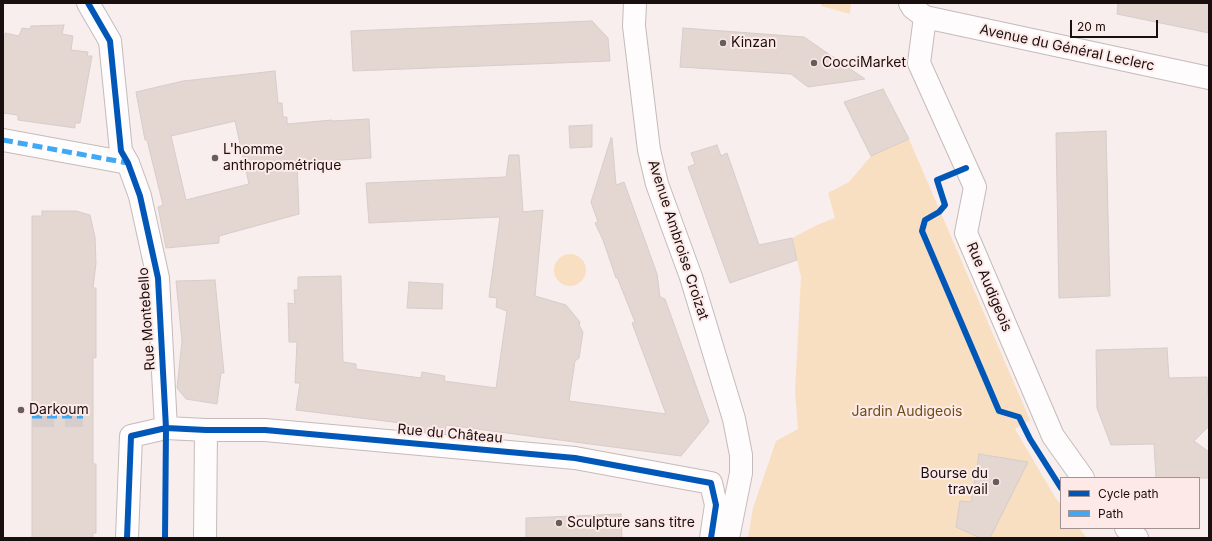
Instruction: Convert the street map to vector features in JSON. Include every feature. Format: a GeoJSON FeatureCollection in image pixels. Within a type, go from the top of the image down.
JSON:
{"type":"FeatureCollection","features":[{"type":"Feature","properties":{"kind":"street","name":"Rue Montebello"},"geometry":{"type":"LineString","coordinates":[[88,3],[110,41],[121,150],[128,163],[140,196],[158,278],[166,428]]}},
{"type":"Feature","properties":{"kind":"street","name":"Avenue Ambroise Croizat"},"geometry":{"type":"LineString","coordinates":[[635,3],[634,26],[649,150],[657,184],[691,277],[734,419],[741,464]]}},
{"type":"Feature","properties":{"kind":"street","name":"Avenue du Général Leclerc"},"geometry":{"type":"LineString","coordinates":[[918,10],[1209,78]]}},
{"type":"Feature","properties":{"kind":"street","name":"Rue Audigeois"},"geometry":{"type":"LineString","coordinates":[[918,10],[919,63],[975,187],[966,233],[1053,436],[1082,477]]}},
{"type":"Feature","properties":{"kind":"street"},"geometry":{"type":"LineString","coordinates":[[3,140],[128,163]]}},
{"type":"Feature","properties":{"kind":"street","name":"Rue du Château"},"geometry":{"type":"LineString","coordinates":[[127,538],[131,436],[166,428],[265,430],[575,458],[711,483]]}},
{"type":"Feature","properties":{"kind":"street"},"geometry":{"type":"LineString","coordinates":[[205,538],[206,430]]}},
{"type":"Feature","properties":{"kind":"street"},"geometry":{"type":"LineString","coordinates":[[711,538],[716,505],[711,483],[741,464]]}},
{"type":"Feature","properties":{"kind":"street"},"geometry":{"type":"LineString","coordinates":[[728,538],[741,464]]}},
{"type":"Feature","properties":{"kind":"street"},"geometry":{"type":"LineString","coordinates":[[1127,529],[1137,538]]}},
{"type":"Feature","properties":{"kind":"green space"},"geometry":{"type":"Polygon","coordinates":[[[821,3],[851,3],[850,14],[821,6],[821,3]]]}},
{"type":"Feature","properties":{"kind":"green space","name":"Jardin Audigeois"},"geometry":{"type":"Polygon","coordinates":[[[909,139],[1030,420],[1015,429],[1060,504],[1060,529],[1080,529],[1087,538],[748,538],[753,508],[776,441],[798,429],[795,392],[801,277],[792,238],[817,225],[835,218],[828,193],[849,182],[871,156],[909,139]]]}},
{"type":"Feature","properties":{"kind":"green space"},"geometry":{"type":"Polygon","coordinates":[[[570,254],[579,257],[583,261],[586,270],[583,279],[579,283],[570,286],[561,283],[557,279],[554,270],[557,261],[561,257],[570,254]]]}},
{"type":"Feature","properties":{"kind":"building"},"geometry":{"type":"Polygon","coordinates":[[[1118,3],[1209,3],[1209,33],[1117,14],[1118,3]]]}},
{"type":"Feature","properties":{"kind":"building"},"geometry":{"type":"Polygon","coordinates":[[[592,21],[608,38],[610,61],[353,71],[351,31],[592,21]]]}},
{"type":"Feature","properties":{"kind":"building"},"geometry":{"type":"Polygon","coordinates":[[[64,25],[62,34],[73,36],[71,50],[88,52],[87,56],[92,56],[80,123],[75,123],[75,128],[18,120],[18,115],[3,113],[3,36],[5,36],[5,33],[19,36],[22,28],[30,29],[31,26],[64,25]]]}},
{"type":"Feature","properties":{"kind":"building"},"geometry":{"type":"Polygon","coordinates":[[[683,28],[804,37],[865,79],[808,87],[791,74],[680,67],[683,28]]]}},
{"type":"Feature","properties":{"kind":"building"},"geometry":{"type":"Polygon","coordinates":[[[275,71],[278,103],[282,103],[283,117],[287,117],[287,124],[332,120],[369,119],[371,158],[297,163],[299,214],[219,236],[219,243],[166,248],[158,207],[163,205],[147,140],[145,140],[136,92],[183,81],[275,71]],[[235,121],[171,136],[186,200],[249,184],[235,121]]]}},
{"type":"Feature","properties":{"kind":"building"},"geometry":{"type":"Polygon","coordinates":[[[883,89],[909,139],[871,156],[844,102],[883,89]]]}},
{"type":"Feature","properties":{"kind":"building"},"geometry":{"type":"Polygon","coordinates":[[[592,125],[592,147],[570,148],[569,126],[592,125]]]}},
{"type":"Feature","properties":{"kind":"building"},"geometry":{"type":"Polygon","coordinates":[[[1106,131],[1110,296],[1059,298],[1056,133],[1106,131]]]}},
{"type":"Feature","properties":{"kind":"building"},"geometry":{"type":"Polygon","coordinates":[[[611,138],[616,185],[624,182],[657,274],[660,297],[665,299],[709,422],[681,456],[446,425],[445,434],[408,429],[409,424],[296,410],[300,383],[295,383],[297,342],[289,342],[288,303],[295,304],[294,290],[298,290],[298,277],[341,276],[343,362],[356,364],[356,369],[421,378],[422,372],[445,376],[444,381],[496,388],[507,311],[496,307],[497,298],[489,297],[500,217],[369,223],[366,183],[506,177],[509,155],[519,155],[523,212],[543,210],[535,296],[566,305],[580,322],[579,325],[583,332],[579,358],[575,361],[569,401],[666,414],[632,323],[635,322],[595,223],[598,222],[591,202],[611,138]]]}},
{"type":"Feature","properties":{"kind":"building"},"geometry":{"type":"Polygon","coordinates":[[[717,145],[721,156],[727,153],[759,245],[792,238],[797,260],[730,283],[688,167],[695,164],[691,153],[717,145]]]}},
{"type":"Feature","properties":{"kind":"building"},"geometry":{"type":"Polygon","coordinates":[[[42,211],[76,211],[90,215],[95,237],[96,263],[93,288],[96,288],[96,358],[93,357],[93,464],[96,464],[96,533],[93,533],[93,538],[32,538],[32,216],[42,216],[42,211]]]}},
{"type":"Feature","properties":{"kind":"building"},"geometry":{"type":"Polygon","coordinates":[[[215,280],[224,373],[221,373],[217,404],[186,399],[177,388],[182,341],[176,281],[215,280]]]}},
{"type":"Feature","properties":{"kind":"building"},"geometry":{"type":"Polygon","coordinates":[[[409,282],[443,284],[442,309],[407,308],[409,282]]]}},
{"type":"Feature","properties":{"kind":"building"},"geometry":{"type":"Polygon","coordinates":[[[1167,348],[1169,378],[1207,377],[1209,426],[1194,441],[1209,452],[1209,478],[1156,477],[1154,444],[1111,445],[1097,408],[1096,350],[1167,348]]]}},
{"type":"Feature","properties":{"kind":"building","name":"Bourse du travail"},"geometry":{"type":"Polygon","coordinates":[[[979,454],[1028,462],[990,538],[980,538],[956,527],[960,501],[971,502],[979,454]]]}},
{"type":"Feature","properties":{"kind":"building"},"geometry":{"type":"Polygon","coordinates":[[[621,514],[622,538],[526,538],[526,518],[621,514]]]}},
{"type":"Feature","properties":{"kind":"tunnel"},"geometry":{"type":"LineString","coordinates":[[32,416],[83,416]]}},
{"type":"Feature","properties":{"kind":"marked path"},"geometry":{"type":"LineString","coordinates":[[3,140],[128,163]]}},
{"type":"Feature","properties":{"kind":"marked path"},"geometry":{"type":"LineString","coordinates":[[32,416],[83,416]]}},
{"type":"Feature","properties":{"kind":"cycle path"},"geometry":{"type":"LineString","coordinates":[[88,3],[110,41],[121,151],[128,163],[140,196],[158,278],[166,428],[165,538]]}},
{"type":"Feature","properties":{"kind":"cycle path"},"geometry":{"type":"LineString","coordinates":[[966,168],[937,180],[945,205],[939,212],[925,220],[922,231],[999,411],[1019,417],[1030,439],[1060,486]]}},
{"type":"Feature","properties":{"kind":"cycle path"},"geometry":{"type":"LineString","coordinates":[[127,538],[131,436],[166,428],[265,430],[575,458],[711,483],[716,505],[711,538]]}},
{"type":"Feature","properties":{"kind":"place","name":"Kinzan"},"geometry":{"type":"Point","coordinates":[723,43]}},
{"type":"Feature","properties":{"kind":"place","name":"CocciMarket"},"geometry":{"type":"Point","coordinates":[814,63]}},
{"type":"Feature","properties":{"kind":"place","name":"L'homme anthropométrique"},"geometry":{"type":"Point","coordinates":[215,158]}},
{"type":"Feature","properties":{"kind":"place","name":"Darkoum"},"geometry":{"type":"Point","coordinates":[21,410]}},
{"type":"Feature","properties":{"kind":"place","name":"Bourse du travail"},"geometry":{"type":"Point","coordinates":[996,482]}},
{"type":"Feature","properties":{"kind":"place","name":"Sculpture sans titre"},"geometry":{"type":"Point","coordinates":[559,523]}}]}
